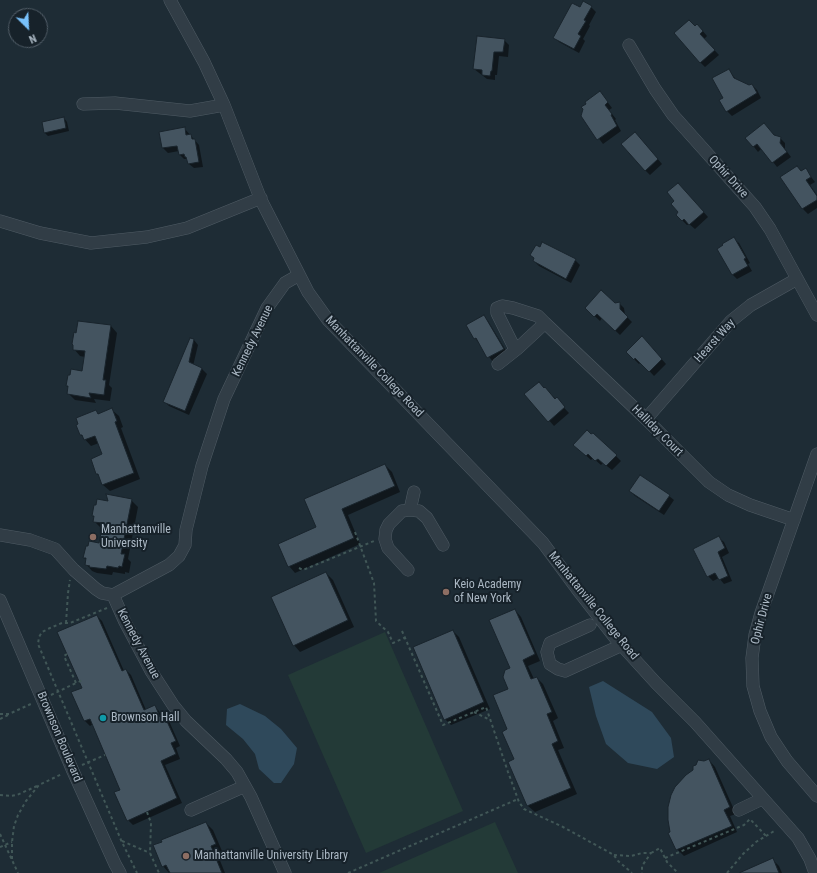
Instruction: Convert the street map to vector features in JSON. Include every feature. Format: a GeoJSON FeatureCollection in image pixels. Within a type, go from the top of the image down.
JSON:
{"type":"FeatureCollection","features":[{"type":"Feature","properties":{"kind":"street","name":"Manhattanville College Road"},"geometry":{"type":"LineString","coordinates":[[170,0],[204,62],[224,105],[261,198],[299,275],[308,292],[328,320],[543,543],[577,589],[622,645],[656,683],[695,722],[798,838],[815,873]]}},
{"type":"Feature","properties":{"kind":"street","name":"Ophir Drive"},"geometry":{"type":"LineString","coordinates":[[629,45],[655,89],[673,115],[755,207],[770,230],[817,315]]}},
{"type":"Feature","properties":{"kind":"street"},"geometry":{"type":"LineString","coordinates":[[83,104],[115,103],[190,110],[224,105]]}},
{"type":"Feature","properties":{"kind":"street"},"geometry":{"type":"LineString","coordinates":[[0,221],[40,233],[91,243],[146,236],[187,228],[261,198]]}},
{"type":"Feature","properties":{"kind":"street","name":"Kennedy Avenue"},"geometry":{"type":"LineString","coordinates":[[286,873],[237,772],[226,759],[186,721],[173,705],[151,671],[125,622],[115,599],[169,565],[179,556],[185,545],[186,530],[202,466],[224,399],[267,308],[285,283],[299,275]]}},
{"type":"Feature","properties":{"kind":"street","name":"Hearst Way"},"geometry":{"type":"LineString","coordinates":[[646,419],[731,321],[751,305],[797,279]]}},
{"type":"Feature","properties":{"kind":"street"},"geometry":{"type":"LineString","coordinates":[[498,364],[516,349],[541,320],[513,308],[502,306],[497,308],[497,313],[516,349]]}},
{"type":"Feature","properties":{"kind":"street","name":"Halliday Court"},"geometry":{"type":"LineString","coordinates":[[541,320],[646,419],[709,482],[728,495],[750,505],[794,520]]}},
{"type":"Feature","properties":{"kind":"street","name":"Ophir Drive"},"geometry":{"type":"LineString","coordinates":[[817,454],[755,635],[752,658],[754,686],[760,712],[771,737],[787,761],[817,796]]}},
{"type":"Feature","properties":{"kind":"street"},"geometry":{"type":"LineString","coordinates":[[410,510],[414,492]]}},
{"type":"Feature","properties":{"kind":"street"},"geometry":{"type":"LineString","coordinates":[[408,570],[388,548],[385,539],[389,524],[402,511],[419,511],[427,518],[443,545]]}},
{"type":"Feature","properties":{"kind":"street"},"geometry":{"type":"LineString","coordinates":[[0,535],[30,540],[55,549],[74,570],[96,589],[115,599]]}},
{"type":"Feature","properties":{"kind":"street","name":"Brownson Boulevard"},"geometry":{"type":"LineString","coordinates":[[0,600],[72,769],[120,873]]}},
{"type":"Feature","properties":{"kind":"street"},"geometry":{"type":"LineString","coordinates":[[590,625],[550,643],[548,652],[550,664],[565,671],[622,645]]}},
{"type":"Feature","properties":{"kind":"street"},"geometry":{"type":"LineString","coordinates":[[191,810],[245,786]]}},
{"type":"Feature","properties":{"kind":"street"},"geometry":{"type":"LineString","coordinates":[[739,810],[762,799]]}},
{"type":"Feature","properties":{"kind":"path"},"geometry":{"type":"LineString","coordinates":[[355,532],[374,583],[376,622],[388,632],[393,643],[405,638]]}},
{"type":"Feature","properties":{"kind":"path"},"geometry":{"type":"LineString","coordinates":[[299,568],[303,570],[385,536]]}},
{"type":"Feature","properties":{"kind":"path"},"geometry":{"type":"LineString","coordinates":[[66,623],[68,593],[74,570]]}},
{"type":"Feature","properties":{"kind":"path"},"geometry":{"type":"LineString","coordinates":[[115,599],[66,623],[57,625],[42,632],[39,637],[38,644],[121,840],[137,873]]}},
{"type":"Feature","properties":{"kind":"path"},"geometry":{"type":"LineString","coordinates":[[402,631],[443,725],[486,707],[518,799],[524,809],[614,855],[631,856],[642,853],[651,853]]}},
{"type":"Feature","properties":{"kind":"path"},"geometry":{"type":"LineString","coordinates":[[67,654],[64,656],[76,683],[83,680]]}},
{"type":"Feature","properties":{"kind":"path"},"geometry":{"type":"LineString","coordinates":[[474,712],[490,720]]}},
{"type":"Feature","properties":{"kind":"path"},"geometry":{"type":"LineString","coordinates":[[0,719],[9,714]]}},
{"type":"Feature","properties":{"kind":"path"},"geometry":{"type":"LineString","coordinates":[[0,796],[17,795],[105,755]]}},
{"type":"Feature","properties":{"kind":"path"},"geometry":{"type":"LineString","coordinates":[[12,859],[12,842],[18,815],[31,793],[39,785]]}},
{"type":"Feature","properties":{"kind":"path"},"geometry":{"type":"LineString","coordinates":[[348,873],[518,799]]}},
{"type":"Feature","properties":{"kind":"path"},"geometry":{"type":"LineString","coordinates":[[147,812],[151,823],[150,853],[158,873]]}},
{"type":"Feature","properties":{"kind":"path"},"geometry":{"type":"LineString","coordinates":[[665,858],[744,825],[750,818],[766,836]]}},
{"type":"Feature","properties":{"kind":"path"},"geometry":{"type":"LineString","coordinates":[[728,873],[743,854],[756,842],[786,824]]}},
{"type":"Feature","properties":{"kind":"path"},"geometry":{"type":"LineString","coordinates":[[0,834],[18,873]]}},
{"type":"Feature","properties":{"kind":"path"},"geometry":{"type":"LineString","coordinates":[[121,840],[150,853]]}},
{"type":"Feature","properties":{"kind":"path"},"geometry":{"type":"LineString","coordinates":[[0,847],[12,842]]}},
{"type":"Feature","properties":{"kind":"path"},"geometry":{"type":"LineString","coordinates":[[642,873],[642,866],[651,853],[660,848],[665,858],[678,873]]}},
{"type":"Feature","properties":{"kind":"path"},"geometry":{"type":"LineString","coordinates":[[614,855],[617,860],[632,873]]}},
{"type":"Feature","properties":{"kind":"green space"},"geometry":{"type":"Polygon","coordinates":[[[385,632],[463,811],[366,853],[288,675],[385,632]]]}},
{"type":"Feature","properties":{"kind":"green space"},"geometry":{"type":"Polygon","coordinates":[[[495,822],[518,873],[379,873],[495,822]]]}},
{"type":"Feature","properties":{"kind":"water"},"geometry":{"type":"Polygon","coordinates":[[[603,681],[652,712],[671,738],[674,757],[657,769],[628,763],[606,744],[596,716],[589,687],[603,681]]]}},
{"type":"Feature","properties":{"kind":"water"},"geometry":{"type":"Polygon","coordinates":[[[240,704],[265,716],[281,729],[297,748],[294,764],[281,783],[274,783],[259,769],[255,754],[243,739],[226,725],[227,709],[240,704]]]}},
{"type":"Feature","properties":{"kind":"building"},"geometry":{"type":"Polygon","coordinates":[[[583,1],[592,6],[584,20],[586,21],[578,34],[581,36],[574,49],[553,38],[572,3],[580,7],[583,1]]]}},
{"type":"Feature","properties":{"kind":"building"},"geometry":{"type":"Polygon","coordinates":[[[689,20],[695,26],[697,24],[703,31],[700,34],[715,50],[700,63],[674,33],[689,20]]]}},
{"type":"Feature","properties":{"kind":"building"},"geometry":{"type":"Polygon","coordinates":[[[477,36],[505,39],[503,52],[494,52],[490,76],[482,75],[482,70],[473,69],[477,36]]]}},
{"type":"Feature","properties":{"kind":"building"},"geometry":{"type":"Polygon","coordinates":[[[729,69],[734,78],[749,85],[752,84],[757,93],[726,112],[719,100],[723,98],[712,78],[729,69]]]}},
{"type":"Feature","properties":{"kind":"building"},"geometry":{"type":"Polygon","coordinates":[[[600,91],[608,102],[605,105],[612,114],[611,115],[617,126],[597,140],[581,116],[583,109],[581,107],[586,104],[585,102],[600,91]]]}},
{"type":"Feature","properties":{"kind":"building"},"geometry":{"type":"Polygon","coordinates":[[[64,117],[66,128],[44,133],[42,122],[64,117]]]}},
{"type":"Feature","properties":{"kind":"building"},"geometry":{"type":"Polygon","coordinates":[[[764,123],[774,135],[781,137],[780,143],[787,152],[772,163],[757,144],[753,147],[745,138],[764,123]]]}},
{"type":"Feature","properties":{"kind":"building"},"geometry":{"type":"Polygon","coordinates":[[[185,127],[186,135],[191,134],[192,139],[195,139],[199,162],[188,164],[184,154],[179,155],[177,146],[162,148],[159,132],[185,127]]]}},
{"type":"Feature","properties":{"kind":"building"},"geometry":{"type":"Polygon","coordinates":[[[635,132],[658,159],[645,171],[621,144],[635,132]]]}},
{"type":"Feature","properties":{"kind":"building"},"geometry":{"type":"Polygon","coordinates":[[[797,166],[801,171],[806,168],[811,177],[806,180],[817,196],[817,200],[802,209],[780,177],[797,166]]]}},
{"type":"Feature","properties":{"kind":"building"},"geometry":{"type":"Polygon","coordinates":[[[678,183],[704,212],[689,225],[684,219],[682,221],[676,215],[678,212],[671,204],[674,201],[667,192],[678,183]]]}},
{"type":"Feature","properties":{"kind":"building"},"geometry":{"type":"Polygon","coordinates":[[[734,237],[746,258],[744,259],[748,266],[732,275],[717,249],[723,245],[722,244],[734,237]]]}},
{"type":"Feature","properties":{"kind":"building"},"geometry":{"type":"Polygon","coordinates":[[[542,242],[576,259],[566,279],[533,261],[534,258],[530,255],[536,245],[540,247],[542,242]]]}},
{"type":"Feature","properties":{"kind":"building"},"geometry":{"type":"Polygon","coordinates":[[[601,290],[615,303],[620,302],[620,309],[628,317],[615,331],[597,314],[594,317],[585,308],[601,290]]]}},
{"type":"Feature","properties":{"kind":"building"},"geometry":{"type":"Polygon","coordinates":[[[484,315],[504,349],[487,358],[476,338],[474,339],[466,325],[484,315]]]}},
{"type":"Feature","properties":{"kind":"building"},"geometry":{"type":"Polygon","coordinates":[[[78,321],[111,325],[103,380],[106,380],[104,395],[89,393],[91,398],[67,394],[68,386],[66,386],[71,369],[82,371],[85,351],[73,350],[72,344],[78,321]]]}},
{"type":"Feature","properties":{"kind":"building"},"geometry":{"type":"Polygon","coordinates":[[[642,336],[662,359],[649,372],[635,358],[634,360],[626,352],[642,336]]]}},
{"type":"Feature","properties":{"kind":"building"},"geometry":{"type":"Polygon","coordinates":[[[190,338],[194,339],[189,362],[202,368],[185,411],[163,402],[190,338]]]}},
{"type":"Feature","properties":{"kind":"building"},"geometry":{"type":"Polygon","coordinates":[[[539,382],[555,399],[557,397],[565,407],[548,422],[524,394],[539,382]]]}},
{"type":"Feature","properties":{"kind":"building"},"geometry":{"type":"Polygon","coordinates":[[[112,408],[117,421],[115,422],[134,473],[102,485],[98,474],[96,474],[91,459],[102,454],[95,436],[84,440],[82,435],[80,435],[76,425],[78,424],[76,418],[96,410],[98,414],[112,408]]]}},
{"type":"Feature","properties":{"kind":"building"},"geometry":{"type":"Polygon","coordinates":[[[587,430],[591,434],[593,433],[617,455],[606,466],[598,459],[595,461],[588,454],[586,456],[573,445],[587,430]]]}},
{"type":"Feature","properties":{"kind":"building"},"geometry":{"type":"Polygon","coordinates":[[[385,464],[395,486],[342,509],[354,538],[288,567],[278,544],[316,527],[304,499],[385,464]]]}},
{"type":"Feature","properties":{"kind":"building"},"geometry":{"type":"Polygon","coordinates":[[[640,475],[670,495],[659,511],[629,491],[640,475]]]}},
{"type":"Feature","properties":{"kind":"building"},"geometry":{"type":"Polygon","coordinates":[[[106,494],[132,499],[121,554],[125,554],[122,567],[119,566],[118,568],[107,566],[106,569],[89,567],[90,566],[85,565],[86,558],[83,558],[89,541],[99,543],[103,523],[93,522],[94,516],[92,516],[97,499],[108,501],[106,494]]]}},
{"type":"Feature","properties":{"kind":"building"},"geometry":{"type":"Polygon","coordinates":[[[719,536],[725,548],[718,552],[728,576],[719,580],[715,573],[707,577],[693,549],[719,536]]]}},
{"type":"Feature","properties":{"kind":"building"},"geometry":{"type":"Polygon","coordinates":[[[326,572],[348,620],[293,646],[271,597],[326,572]]]}},
{"type":"Feature","properties":{"kind":"building"},"geometry":{"type":"Polygon","coordinates":[[[515,609],[535,654],[523,660],[531,679],[537,677],[552,712],[547,714],[558,741],[552,744],[571,788],[527,806],[508,762],[514,759],[502,732],[507,729],[493,695],[508,689],[503,677],[505,670],[510,668],[489,620],[515,609]]]}},
{"type":"Feature","properties":{"kind":"building","name":"Brownson Hall"},"geometry":{"type":"Polygon","coordinates":[[[97,615],[122,671],[126,669],[144,710],[155,705],[160,717],[164,715],[176,741],[171,743],[176,754],[161,761],[177,798],[127,821],[114,792],[120,790],[90,719],[84,721],[71,692],[82,688],[57,632],[97,615]]]}},
{"type":"Feature","properties":{"kind":"building"},"geometry":{"type":"Polygon","coordinates":[[[453,630],[484,702],[444,720],[413,647],[453,630]]]}},
{"type":"Feature","properties":{"kind":"building"},"geometry":{"type":"Polygon","coordinates":[[[709,759],[730,807],[724,810],[732,826],[676,850],[668,833],[670,832],[668,807],[671,795],[675,787],[693,770],[693,766],[696,765],[698,760],[704,761],[709,759]]]}},
{"type":"Feature","properties":{"kind":"building","name":"Manhattanville University Library"},"geometry":{"type":"Polygon","coordinates":[[[206,822],[216,844],[211,846],[222,873],[170,873],[166,865],[162,867],[153,845],[162,842],[161,840],[206,822]]]}},
{"type":"Feature","properties":{"kind":"building"},"geometry":{"type":"Polygon","coordinates":[[[773,858],[779,873],[739,873],[773,858]]]}},
{"type":"Feature","properties":{"kind":"place","name":"Manhattanville University"},"geometry":{"type":"Point","coordinates":[93,537]}},
{"type":"Feature","properties":{"kind":"place","name":"Keio Academy of New York"},"geometry":{"type":"Point","coordinates":[446,592]}},
{"type":"Feature","properties":{"kind":"place","name":"Brownson Hall"},"geometry":{"type":"Point","coordinates":[103,718]}},
{"type":"Feature","properties":{"kind":"place","name":"Manhattanville University Library"},"geometry":{"type":"Point","coordinates":[186,856]}}]}
